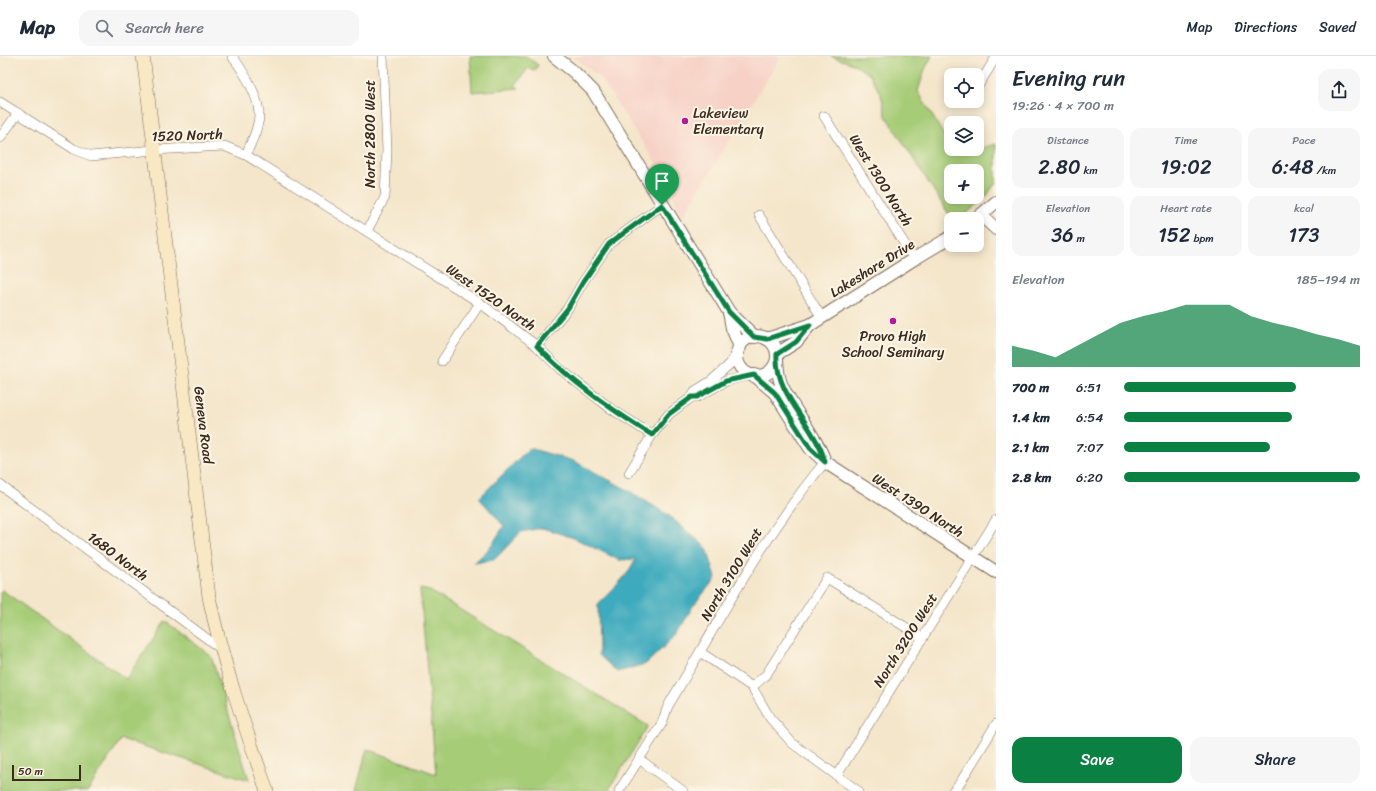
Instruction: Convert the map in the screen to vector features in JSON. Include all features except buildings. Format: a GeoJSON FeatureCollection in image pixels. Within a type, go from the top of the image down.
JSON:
{"type":"FeatureCollection","features":[{"type":"Feature","properties":{"kind":"main road","name":"Geneva Road"},"geometry":{"type":"LineString","coordinates":[[143,56],[209,597],[221,649],[267,791]]}},
{"type":"Feature","properties":{"kind":"street"},"geometry":{"type":"LineString","coordinates":[[232,56],[242,70],[254,93],[259,113],[256,130],[246,154]]}},
{"type":"Feature","properties":{"kind":"street","name":"North 2800 West"},"geometry":{"type":"LineString","coordinates":[[366,231],[382,204],[385,190],[387,150],[383,56]]}},
{"type":"Feature","properties":{"kind":"street"},"geometry":{"type":"LineString","coordinates":[[554,56],[574,72],[593,91],[729,312],[754,337]]}},
{"type":"Feature","properties":{"kind":"street"},"geometry":{"type":"LineString","coordinates":[[984,77],[996,57]]}},
{"type":"Feature","properties":{"kind":"street","name":"1520 North"},"geometry":{"type":"LineString","coordinates":[[0,102],[74,149],[91,156],[154,150],[224,146],[246,154],[366,231]]}},
{"type":"Feature","properties":{"kind":"street"},"geometry":{"type":"LineString","coordinates":[[0,138],[18,113]]}},
{"type":"Feature","properties":{"kind":"street","name":"West 1300 North"},"geometry":{"type":"LineString","coordinates":[[824,116],[914,259]]}},
{"type":"Feature","properties":{"kind":"street"},"geometry":{"type":"LineString","coordinates":[[984,212],[996,202]]}},
{"type":"Feature","properties":{"kind":"street"},"geometry":{"type":"LineString","coordinates":[[537,346],[568,308],[583,282],[609,244],[662,205]]}},
{"type":"Feature","properties":{"kind":"street"},"geometry":{"type":"LineString","coordinates":[[759,215],[822,318]]}},
{"type":"Feature","properties":{"kind":"street"},"geometry":{"type":"LineString","coordinates":[[984,221],[996,229]]}},
{"type":"Feature","properties":{"kind":"street","name":"West 1520 North"},"geometry":{"type":"LineString","coordinates":[[366,231],[480,303],[537,346],[560,370],[604,404],[652,435]]}},
{"type":"Feature","properties":{"kind":"street","name":"Lakeshore Drive"},"geometry":{"type":"LineString","coordinates":[[767,339],[810,325],[944,241]]}},
{"type":"Feature","properties":{"kind":"street"},"geometry":{"type":"LineString","coordinates":[[442,361],[480,303]]}},
{"type":"Feature","properties":{"kind":"street"},"geometry":{"type":"LineString","coordinates":[[729,312],[738,350],[740,366],[752,375]]}},
{"type":"Feature","properties":{"kind":"street","name":"Lakeshore Drive"},"geometry":{"type":"LineString","coordinates":[[777,357],[796,342],[810,325]]}},
{"type":"Feature","properties":{"kind":"street"},"geometry":{"type":"LineString","coordinates":[[629,474],[652,435],[669,414],[692,397],[695,392],[711,381],[730,364],[743,342],[754,337],[767,339],[772,343],[777,357],[778,374],[783,388],[818,442],[825,462]]}},
{"type":"Feature","properties":{"kind":"street"},"geometry":{"type":"LineString","coordinates":[[692,397],[697,397],[726,381],[752,375],[764,375],[770,372],[777,357]]}},
{"type":"Feature","properties":{"kind":"street","name":"West 1390 North"},"geometry":{"type":"LineString","coordinates":[[752,375],[775,393],[810,448],[825,462],[996,572]]}},
{"type":"Feature","properties":{"kind":"street","name":"North 3100 West"},"geometry":{"type":"LineString","coordinates":[[619,791],[662,722],[668,706],[780,520],[825,462]]}},
{"type":"Feature","properties":{"kind":"street","name":"1680 North"},"geometry":{"type":"LineString","coordinates":[[0,485],[221,649]]}},
{"type":"Feature","properties":{"kind":"street","name":"North 3200 West"},"geometry":{"type":"LineString","coordinates":[[837,775],[996,520]]}},
{"type":"Feature","properties":{"kind":"street"},"geometry":{"type":"LineString","coordinates":[[752,687],[766,675],[827,578],[923,638]]}},
{"type":"Feature","properties":{"kind":"street"},"geometry":{"type":"LineString","coordinates":[[700,652],[752,687],[770,718],[792,743],[858,791]]}},
{"type":"Feature","properties":{"kind":"street"},"geometry":{"type":"LineString","coordinates":[[953,791],[960,783],[996,724]]}},
{"type":"Feature","properties":{"kind":"street"},"geometry":{"type":"LineString","coordinates":[[639,759],[683,791]]}},
{"type":"Feature","properties":{"kind":"shaded area","name":"Lakeview Elementary"},"geometry":{"type":"Polygon","coordinates":[[[573,56],[781,56],[683,216],[655,162],[601,79],[573,56]]]}},
{"type":"Feature","properties":{"kind":"green space"},"geometry":{"type":"Polygon","coordinates":[[[470,56],[526,56],[538,65],[535,70],[528,68],[515,86],[519,88],[472,92],[470,56]]]}},
{"type":"Feature","properties":{"kind":"green space"},"geometry":{"type":"Polygon","coordinates":[[[831,56],[932,56],[925,69],[918,91],[944,136],[944,156],[984,156],[984,147],[996,144],[996,182],[984,199],[984,164],[944,164],[944,204],[978,204],[968,212],[948,212],[886,116],[881,95],[870,75],[856,65],[831,56]]]}},
{"type":"Feature","properties":{"kind":"green space"},"geometry":{"type":"Polygon","coordinates":[[[420,589],[430,591],[648,726],[608,791],[356,791],[367,749],[436,774],[420,589]]]}},
{"type":"Feature","properties":{"kind":"green space"},"geometry":{"type":"Polygon","coordinates":[[[2,590],[126,679],[165,621],[211,656],[249,780],[121,739],[88,791],[4,791],[0,789],[0,593],[2,590]]]}},
{"type":"Feature","properties":{"kind":"water"},"geometry":{"type":"Polygon","coordinates":[[[529,448],[574,461],[628,490],[668,515],[707,548],[716,578],[693,606],[677,634],[646,664],[617,672],[599,655],[598,604],[630,570],[635,559],[619,560],[574,538],[542,528],[521,532],[494,560],[474,563],[489,549],[504,526],[479,498],[529,448]]]}},
{"type":"Feature","properties":{"kind":"place","name":"Lakeview Elementary"},"geometry":{"type":"Point","coordinates":[685,121]}},
{"type":"Feature","properties":{"kind":"place","name":"Provo High School Seminary"},"geometry":{"type":"Point","coordinates":[893,321]}},
{"type":"Feature","properties":{"kind":"route"},"geometry":{"type":"LineString","coordinates":[[662,205],[729,312],[754,337],[767,339],[810,325],[796,342],[777,354],[776,361],[778,374],[783,388],[818,442],[825,462],[810,448],[775,393],[754,375],[726,381],[697,397],[692,397],[685,401],[669,414],[652,435],[610,408],[560,370],[537,346],[568,308],[583,282],[609,244],[662,205]]}}]}
